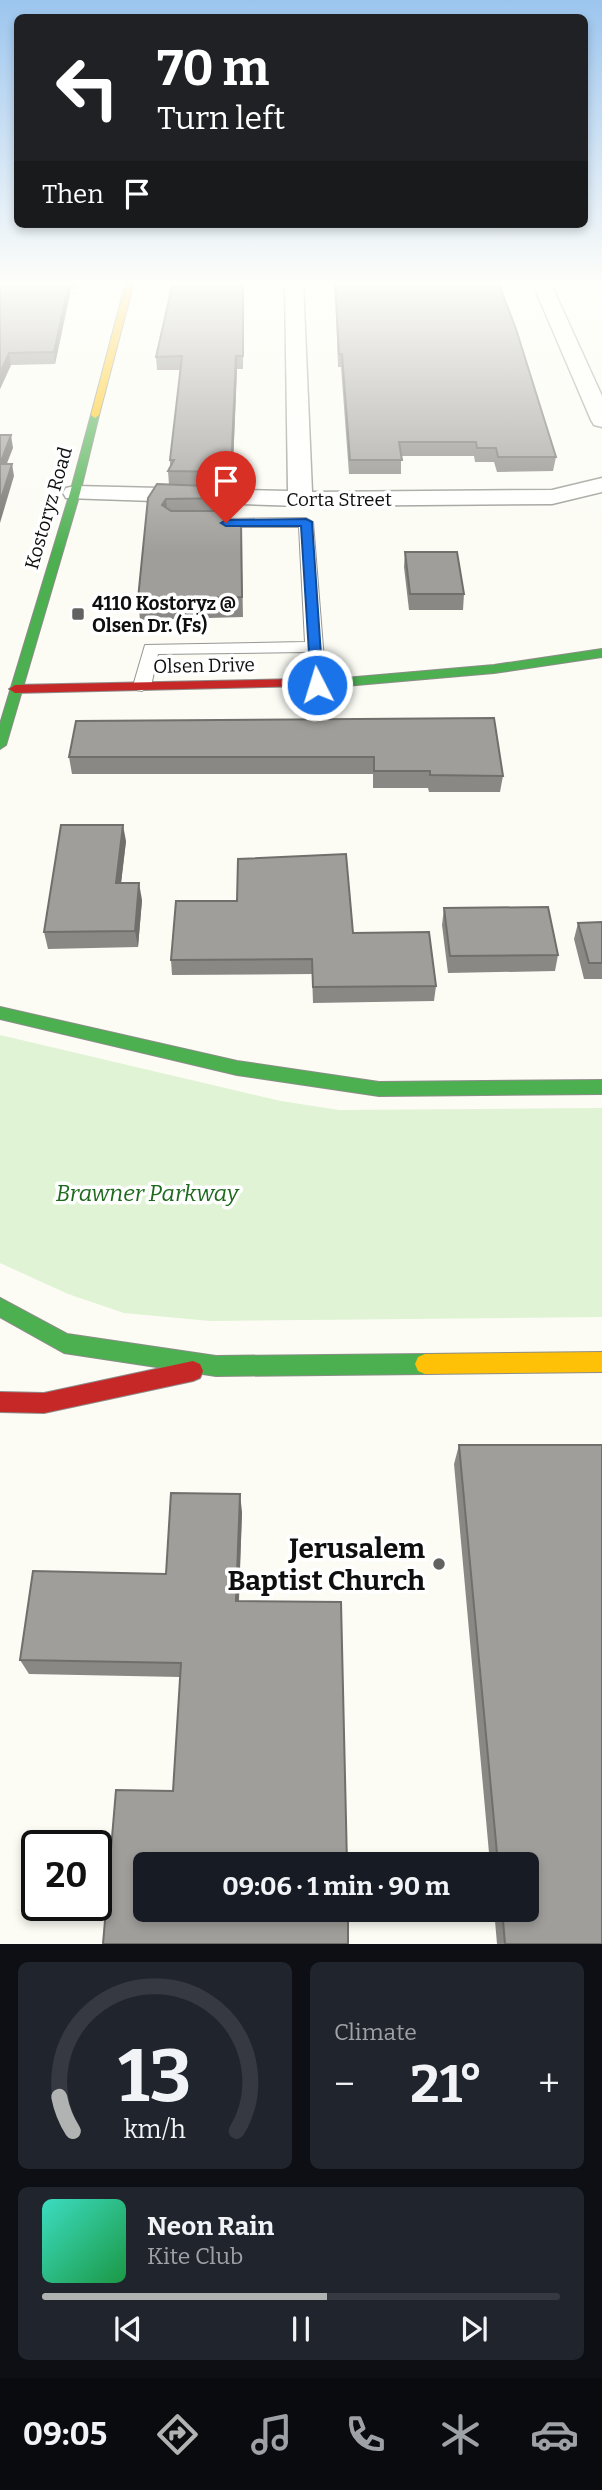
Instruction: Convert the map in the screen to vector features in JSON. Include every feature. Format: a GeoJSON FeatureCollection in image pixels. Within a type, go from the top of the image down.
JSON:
{"type":"FeatureCollection","features":[{"type":"Feature","properties":{"kind":"street","name":"Kostoryz Road"},"geometry":{"type":"LineString","coordinates":[[0,745],[75,494],[106,373]]}},
{"type":"Feature","properties":{"kind":"street"},"geometry":{"type":"LineString","coordinates":[[297,373],[300,499]]}},
{"type":"Feature","properties":{"kind":"street"},"geometry":{"type":"LineString","coordinates":[[581,373],[602,421]]}},
{"type":"Feature","properties":{"kind":"street","name":"Corta Street"},"geometry":{"type":"LineString","coordinates":[[75,494],[300,499],[552,497],[602,485]]}},
{"type":"Feature","properties":{"kind":"street","name":"Olsen Drive"},"geometry":{"type":"LineString","coordinates":[[15,689],[317,685],[494,668],[602,653]]}},
{"type":"Feature","properties":{"kind":"street"},"geometry":{"type":"LineString","coordinates":[[0,1013],[237,1068],[379,1089],[602,1087]]}},
{"type":"Feature","properties":{"kind":"street"},"geometry":{"type":"LineString","coordinates":[[0,1307],[64,1343],[216,1366],[602,1363]]}},
{"type":"Feature","properties":{"kind":"street"},"geometry":{"type":"LineString","coordinates":[[0,1402],[44,1403],[216,1366]]}},
{"type":"Feature","properties":{"kind":"lane"},"geometry":{"type":"LineString","coordinates":[[200,524],[306,522],[317,685]]}},
{"type":"Feature","properties":{"kind":"lane"},"geometry":{"type":"LineString","coordinates":[[142,687],[151,649],[314,647]]}},
{"type":"Feature","properties":{"kind":"green space","name":"Brawner Parkway"},"geometry":{"type":"Polygon","coordinates":[[[0,1035],[281,1101],[339,1110],[602,1108],[602,1317],[210,1321],[124,1313],[68,1294],[0,1263],[0,1035]]]}},
{"type":"Feature","properties":{"kind":"building"},"geometry":{"type":"Polygon","coordinates":[[[180,373],[235,373],[231,472],[168,471],[174,460],[170,460],[180,373]]]}},
{"type":"Feature","properties":{"kind":"building"},"geometry":{"type":"Polygon","coordinates":[[[343,373],[530,373],[556,457],[498,457],[496,448],[477,448],[476,442],[399,442],[402,460],[350,460],[343,373]]]}},
{"type":"Feature","properties":{"kind":"building"},"geometry":{"type":"Polygon","coordinates":[[[0,435],[11,435],[0,464],[0,435]]]}},
{"type":"Feature","properties":{"kind":"building"},"geometry":{"type":"Polygon","coordinates":[[[0,464],[12,464],[0,502],[0,464]]]}},
{"type":"Feature","properties":{"kind":"building"},"geometry":{"type":"Polygon","coordinates":[[[157,484],[230,487],[229,498],[166,499],[162,505],[171,511],[228,511],[228,520],[241,520],[242,597],[138,599],[148,498],[157,484]]]}},
{"type":"Feature","properties":{"kind":"building"},"geometry":{"type":"Polygon","coordinates":[[[405,552],[457,552],[464,594],[410,594],[405,552]]]}},
{"type":"Feature","properties":{"kind":"building"},"geometry":{"type":"Polygon","coordinates":[[[494,718],[503,776],[430,775],[430,771],[374,771],[374,757],[69,757],[76,721],[494,718]]]}},
{"type":"Feature","properties":{"kind":"building"},"geometry":{"type":"Polygon","coordinates":[[[61,825],[123,825],[116,883],[139,883],[135,931],[44,932],[61,825]]]}},
{"type":"Feature","properties":{"kind":"building"},"geometry":{"type":"Polygon","coordinates":[[[346,854],[353,933],[429,932],[436,986],[313,987],[312,959],[171,960],[176,901],[237,901],[238,859],[346,854]]]}},
{"type":"Feature","properties":{"kind":"building"},"geometry":{"type":"Polygon","coordinates":[[[548,907],[558,955],[450,956],[444,908],[548,907]]]}},
{"type":"Feature","properties":{"kind":"building"},"geometry":{"type":"Polygon","coordinates":[[[602,922],[602,963],[589,963],[578,923],[602,922]]]}},
{"type":"Feature","properties":{"kind":"building"},"geometry":{"type":"Polygon","coordinates":[[[459,1445],[602,1445],[602,1944],[505,1944],[503,1922],[539,1922],[539,1852],[497,1852],[459,1445]]]}},
{"type":"Feature","properties":{"kind":"building"},"geometry":{"type":"Polygon","coordinates":[[[171,1493],[240,1494],[236,1601],[341,1602],[347,1852],[133,1852],[133,1922],[348,1922],[348,1944],[103,1944],[105,1921],[112,1921],[112,1837],[116,1790],[173,1791],[181,1663],[20,1660],[33,1571],[166,1574],[171,1493]]]}},
{"type":"Feature","properties":{"kind":"traffic: fast"},"geometry":{"type":"LineString","coordinates":[[0,745],[75,493],[95,415]]}},
{"type":"Feature","properties":{"kind":"traffic: fast"},"geometry":{"type":"LineString","coordinates":[[345,682],[494,669],[602,653]]}},
{"type":"Feature","properties":{"kind":"traffic: fast"},"geometry":{"type":"LineString","coordinates":[[0,1013],[237,1068],[379,1089],[602,1087]]}},
{"type":"Feature","properties":{"kind":"traffic: fast"},"geometry":{"type":"LineString","coordinates":[[0,1307],[64,1343],[216,1366],[425,1364]]}},
{"type":"Feature","properties":{"kind":"traffic: slow"},"geometry":{"type":"LineString","coordinates":[[95,415],[106,373]]}},
{"type":"Feature","properties":{"kind":"traffic: slow"},"geometry":{"type":"LineString","coordinates":[[425,1364],[602,1362]]}},
{"type":"Feature","properties":{"kind":"traffic: jam"},"geometry":{"type":"LineString","coordinates":[[15,689],[345,682]]}},
{"type":"Feature","properties":{"kind":"traffic: jam"},"geometry":{"type":"LineString","coordinates":[[0,1402],[44,1403],[193,1371]]}},
{"type":"Feature","properties":{"kind":"place","name":"4110 Kostoryz @ Olsen Dr. (Fs)"},"geometry":{"type":"Point","coordinates":[78,614]}},
{"type":"Feature","properties":{"kind":"place","name":"Jerusalem Baptist Church"},"geometry":{"type":"Point","coordinates":[439,1564]}},
{"type":"Feature","properties":{"kind":"route"},"geometry":{"type":"LineString","coordinates":[[226,523],[306,522],[317,685]]}}]}
